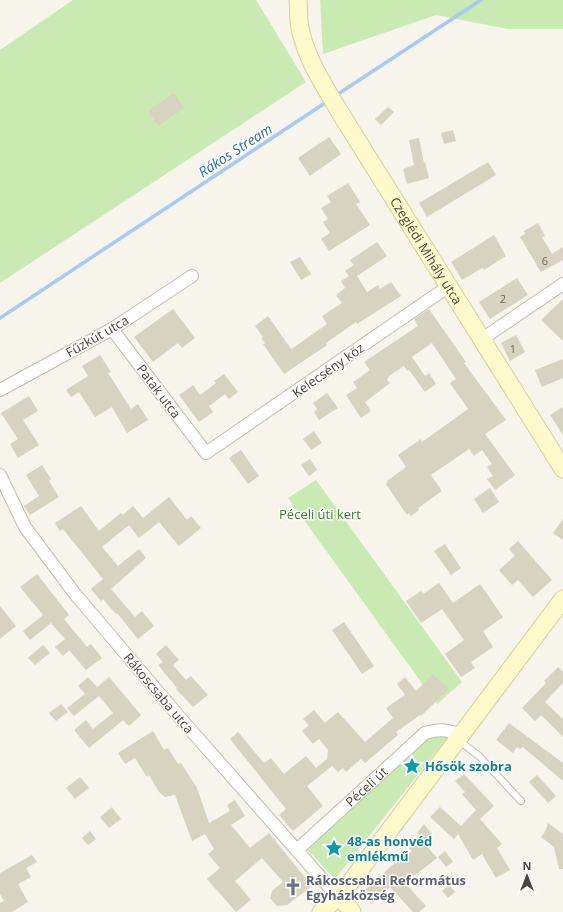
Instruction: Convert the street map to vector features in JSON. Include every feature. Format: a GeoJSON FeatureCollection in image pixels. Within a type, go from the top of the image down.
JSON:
{"type":"FeatureCollection","features":[{"type":"Feature","properties":{"kind":"main road","name":"Czeglédi Mihály utca"},"geometry":{"type":"LineString","coordinates":[[298,0],[299,27],[308,55],[324,84],[341,114],[563,469]]}},
{"type":"Feature","properties":{"kind":"main road"},"geometry":{"type":"LineString","coordinates":[[321,912],[338,897],[561,605]]}},
{"type":"Feature","properties":{"kind":"main road"},"geometry":{"type":"LineString","coordinates":[[338,897],[352,912]]}},
{"type":"Feature","properties":{"kind":"street","name":"Fűzkút utca"},"geometry":{"type":"LineString","coordinates":[[0,390],[112,329],[192,276]]}},
{"type":"Feature","properties":{"kind":"street"},"geometry":{"type":"LineString","coordinates":[[482,339],[563,284]]}},
{"type":"Feature","properties":{"kind":"street","name":"Kelecsény köz"},"geometry":{"type":"LineString","coordinates":[[206,454],[449,286]]}},
{"type":"Feature","properties":{"kind":"street","name":"Patak utca"},"geometry":{"type":"LineString","coordinates":[[112,329],[206,454]]}},
{"type":"Feature","properties":{"kind":"street","name":"Rákoscsaba utca"},"geometry":{"type":"LineString","coordinates":[[0,475],[25,527],[75,594],[181,719],[338,897]]}},
{"type":"Feature","properties":{"kind":"street","name":"Péceli út"},"geometry":{"type":"LineString","coordinates":[[297,850],[425,733],[437,729],[452,730],[460,738]]}},
{"type":"Feature","properties":{"kind":"lane"},"geometry":{"type":"LineString","coordinates":[[460,738],[521,801]]}},
{"type":"Feature","properties":{"kind":"green space"},"geometry":{"type":"Polygon","coordinates":[[[73,0],[256,0],[306,82],[0,283],[0,50],[73,0]]]}},
{"type":"Feature","properties":{"kind":"green space"},"geometry":{"type":"Polygon","coordinates":[[[320,0],[563,0],[563,29],[508,29],[436,15],[323,54],[320,0]]]}},
{"type":"Feature","properties":{"kind":"green space","name":"Péceli úti kert"},"geometry":{"type":"Polygon","coordinates":[[[316,480],[462,682],[437,704],[288,498],[316,480]]]}},
{"type":"Feature","properties":{"kind":"green space"},"geometry":{"type":"Polygon","coordinates":[[[438,735],[447,738],[335,879],[306,848],[428,737],[438,735]]]}},
{"type":"Feature","properties":{"kind":"building"},"geometry":{"type":"Polygon","coordinates":[[[174,93],[184,108],[158,126],[148,111],[174,93]]]}},
{"type":"Feature","properties":{"kind":"building"},"geometry":{"type":"Polygon","coordinates":[[[388,107],[394,112],[381,125],[375,119],[388,107]]]}},
{"type":"Feature","properties":{"kind":"building"},"geometry":{"type":"Polygon","coordinates":[[[453,130],[456,141],[444,144],[441,133],[453,130]]]}},
{"type":"Feature","properties":{"kind":"building"},"geometry":{"type":"Polygon","coordinates":[[[329,137],[341,154],[310,176],[298,158],[329,137]]]}},
{"type":"Feature","properties":{"kind":"building"},"geometry":{"type":"Polygon","coordinates":[[[419,138],[424,163],[425,162],[429,178],[407,184],[403,169],[414,165],[409,140],[419,138]]]}},
{"type":"Feature","properties":{"kind":"building"},"geometry":{"type":"Polygon","coordinates":[[[488,162],[496,175],[427,217],[419,203],[488,162]]]}},
{"type":"Feature","properties":{"kind":"building"},"geometry":{"type":"Polygon","coordinates":[[[348,183],[360,202],[356,204],[370,225],[329,251],[321,239],[330,233],[323,222],[328,219],[321,208],[331,202],[327,196],[348,183]]]}},
{"type":"Feature","properties":{"kind":"building"},"geometry":{"type":"Polygon","coordinates":[[[538,223],[545,236],[542,237],[552,254],[563,247],[563,260],[541,272],[520,237],[525,234],[524,231],[538,223]]]}},
{"type":"Feature","properties":{"kind":"building"},"geometry":{"type":"Polygon","coordinates":[[[494,235],[506,256],[484,270],[482,268],[462,280],[451,262],[494,235]]]}},
{"type":"Feature","properties":{"kind":"building"},"geometry":{"type":"Polygon","coordinates":[[[377,242],[387,256],[357,276],[367,292],[378,285],[380,289],[391,282],[401,296],[357,324],[356,322],[326,343],[327,345],[284,374],[263,344],[265,343],[261,338],[263,337],[255,326],[268,316],[291,349],[293,348],[327,324],[322,316],[342,303],[336,295],[345,288],[341,281],[349,276],[345,271],[354,265],[350,260],[377,242]]]}},
{"type":"Feature","properties":{"kind":"building"},"geometry":{"type":"Polygon","coordinates":[[[300,257],[311,274],[301,280],[290,262],[300,257]]]}},
{"type":"Feature","properties":{"kind":"building"},"geometry":{"type":"Polygon","coordinates":[[[517,278],[528,295],[490,319],[479,302],[517,278]]]}},
{"type":"Feature","properties":{"kind":"building"},"geometry":{"type":"Polygon","coordinates":[[[563,299],[563,341],[541,320],[563,299]]]}},
{"type":"Feature","properties":{"kind":"building"},"geometry":{"type":"Polygon","coordinates":[[[173,309],[195,338],[182,348],[178,343],[153,362],[134,337],[173,309]]]}},
{"type":"Feature","properties":{"kind":"building"},"geometry":{"type":"Polygon","coordinates":[[[429,309],[466,362],[464,363],[506,420],[485,434],[515,475],[495,490],[487,479],[493,476],[487,467],[492,464],[482,450],[474,456],[469,449],[431,475],[442,491],[418,508],[419,510],[411,516],[409,513],[407,515],[386,484],[388,482],[387,481],[406,467],[398,455],[421,439],[422,442],[468,409],[450,383],[456,379],[432,343],[412,357],[425,376],[429,373],[436,384],[425,392],[409,370],[407,371],[404,366],[389,376],[387,380],[390,383],[365,402],[371,411],[361,418],[346,395],[357,388],[353,382],[370,370],[364,362],[418,326],[414,319],[429,309]]]}},
{"type":"Feature","properties":{"kind":"building"},"geometry":{"type":"Polygon","coordinates":[[[516,335],[525,352],[510,361],[501,343],[516,335]]]}},
{"type":"Feature","properties":{"kind":"building"},"geometry":{"type":"Polygon","coordinates":[[[100,355],[111,372],[108,373],[131,409],[138,404],[148,420],[127,433],[112,407],[95,417],[79,392],[71,397],[66,390],[88,376],[82,366],[100,355]]]}},
{"type":"Feature","properties":{"kind":"building"},"geometry":{"type":"Polygon","coordinates":[[[563,359],[563,378],[542,387],[535,370],[563,359]]]}},
{"type":"Feature","properties":{"kind":"building"},"geometry":{"type":"Polygon","coordinates":[[[224,374],[238,392],[229,399],[225,394],[209,406],[213,412],[199,422],[179,395],[193,385],[200,395],[216,383],[214,381],[224,374]]]}},
{"type":"Feature","properties":{"kind":"building"},"geometry":{"type":"Polygon","coordinates":[[[327,393],[338,408],[319,420],[314,412],[317,409],[313,403],[327,393]]]}},
{"type":"Feature","properties":{"kind":"building"},"geometry":{"type":"Polygon","coordinates":[[[29,396],[38,411],[23,420],[39,445],[18,458],[10,444],[18,439],[1,413],[29,396]]]}},
{"type":"Feature","properties":{"kind":"building"},"geometry":{"type":"Polygon","coordinates":[[[563,407],[563,435],[550,415],[563,407]]]}},
{"type":"Feature","properties":{"kind":"building"},"geometry":{"type":"Polygon","coordinates":[[[314,431],[322,443],[311,450],[303,439],[314,431]]]}},
{"type":"Feature","properties":{"kind":"building"},"geometry":{"type":"Polygon","coordinates":[[[241,450],[259,476],[248,484],[229,458],[241,450]]]}},
{"type":"Feature","properties":{"kind":"building"},"geometry":{"type":"Polygon","coordinates":[[[310,459],[317,470],[309,476],[301,465],[310,459]]]}},
{"type":"Feature","properties":{"kind":"building"},"geometry":{"type":"Polygon","coordinates":[[[42,465],[51,479],[49,481],[59,497],[30,515],[24,506],[39,496],[26,475],[42,465]]]}},
{"type":"Feature","properties":{"kind":"building"},"geometry":{"type":"Polygon","coordinates":[[[490,488],[499,502],[483,513],[474,499],[490,488]]]}},
{"type":"Feature","properties":{"kind":"building"},"geometry":{"type":"Polygon","coordinates":[[[169,497],[187,520],[191,516],[201,528],[179,546],[159,522],[139,538],[129,525],[102,547],[118,566],[139,549],[146,558],[111,589],[135,617],[142,611],[154,626],[138,639],[117,613],[116,614],[103,599],[101,601],[91,589],[103,579],[63,529],[60,531],[55,523],[81,506],[99,531],[121,513],[123,515],[133,506],[143,518],[169,497]]]}},
{"type":"Feature","properties":{"kind":"building"},"geometry":{"type":"Polygon","coordinates":[[[563,519],[563,540],[553,533],[563,519]]]}},
{"type":"Feature","properties":{"kind":"building"},"geometry":{"type":"Polygon","coordinates":[[[518,541],[552,580],[533,597],[518,580],[512,585],[499,570],[515,556],[509,549],[518,541]]]}},
{"type":"Feature","properties":{"kind":"building"},"geometry":{"type":"Polygon","coordinates":[[[445,544],[461,568],[451,575],[434,551],[445,544]]]}},
{"type":"Feature","properties":{"kind":"building"},"geometry":{"type":"Polygon","coordinates":[[[37,574],[69,615],[64,619],[87,647],[91,644],[102,658],[86,670],[69,650],[63,656],[55,647],[65,639],[51,623],[30,640],[23,631],[43,615],[20,587],[37,574]]]}},
{"type":"Feature","properties":{"kind":"building"},"geometry":{"type":"Polygon","coordinates":[[[439,583],[453,603],[480,584],[503,617],[483,631],[493,647],[471,662],[475,668],[461,677],[445,654],[464,640],[442,609],[421,623],[406,601],[421,591],[423,594],[439,583]]]}},
{"type":"Feature","properties":{"kind":"building"},"geometry":{"type":"Polygon","coordinates":[[[0,606],[16,626],[0,639],[0,606]]]}},
{"type":"Feature","properties":{"kind":"building"},"geometry":{"type":"Polygon","coordinates":[[[344,622],[374,666],[362,674],[332,630],[344,622]]]}},
{"type":"Feature","properties":{"kind":"building"},"geometry":{"type":"Polygon","coordinates":[[[43,645],[50,653],[35,665],[28,658],[43,645]]]}},
{"type":"Feature","properties":{"kind":"building"},"geometry":{"type":"Polygon","coordinates":[[[166,645],[179,660],[173,665],[186,680],[191,676],[208,695],[193,707],[176,689],[177,688],[158,665],[163,662],[156,654],[166,645]]]}},
{"type":"Feature","properties":{"kind":"building"},"geometry":{"type":"Polygon","coordinates":[[[558,667],[563,672],[563,683],[545,702],[563,719],[563,737],[541,715],[535,721],[522,708],[546,683],[544,681],[558,667]]]}},
{"type":"Feature","properties":{"kind":"building"},"geometry":{"type":"Polygon","coordinates":[[[433,674],[449,689],[421,716],[420,715],[396,732],[398,735],[365,763],[361,759],[346,772],[343,768],[338,772],[332,766],[307,786],[323,806],[293,831],[279,815],[286,809],[230,739],[238,732],[264,763],[271,758],[284,774],[306,756],[316,768],[327,759],[328,750],[319,739],[313,744],[302,731],[309,725],[303,719],[314,710],[325,723],[338,712],[365,742],[393,718],[386,708],[405,695],[397,684],[405,677],[416,691],[433,674]]]}},
{"type":"Feature","properties":{"kind":"building"},"geometry":{"type":"Polygon","coordinates":[[[88,677],[97,687],[109,677],[141,715],[129,726],[123,720],[89,748],[74,730],[86,720],[93,729],[113,713],[99,696],[74,716],[67,708],[85,694],[78,686],[88,677]]]}},
{"type":"Feature","properties":{"kind":"building"},"geometry":{"type":"Polygon","coordinates":[[[61,704],[68,712],[56,721],[49,713],[61,704]]]}},
{"type":"Feature","properties":{"kind":"building"},"geometry":{"type":"Polygon","coordinates":[[[509,723],[563,763],[563,781],[523,747],[520,749],[517,747],[513,753],[496,740],[509,723]]]}},
{"type":"Feature","properties":{"kind":"building"},"geometry":{"type":"Polygon","coordinates":[[[153,731],[164,750],[168,748],[178,764],[181,763],[197,788],[209,823],[230,811],[227,805],[235,800],[245,816],[231,825],[250,848],[269,833],[312,886],[287,905],[277,906],[270,898],[272,891],[283,882],[262,858],[235,881],[251,900],[236,912],[207,879],[220,868],[208,854],[214,849],[205,834],[192,841],[175,795],[165,797],[159,792],[149,775],[147,777],[135,758],[125,764],[118,753],[153,731]]]}},
{"type":"Feature","properties":{"kind":"building"},"geometry":{"type":"Polygon","coordinates":[[[464,774],[494,806],[480,819],[502,844],[497,848],[510,870],[496,878],[482,854],[473,860],[458,834],[454,839],[430,817],[440,807],[461,826],[476,810],[462,794],[465,792],[455,781],[464,774]]]}},
{"type":"Feature","properties":{"kind":"building"},"geometry":{"type":"Polygon","coordinates":[[[537,775],[556,796],[548,803],[529,782],[537,775]]]}},
{"type":"Feature","properties":{"kind":"building"},"geometry":{"type":"Polygon","coordinates":[[[80,777],[89,788],[75,799],[66,788],[80,777]]]}},
{"type":"Feature","properties":{"kind":"building"},"geometry":{"type":"Polygon","coordinates":[[[112,807],[121,819],[109,828],[100,817],[112,807]]]}},
{"type":"Feature","properties":{"kind":"building"},"geometry":{"type":"Polygon","coordinates":[[[548,823],[563,834],[563,869],[559,869],[554,847],[541,837],[546,830],[548,823]]]}},
{"type":"Feature","properties":{"kind":"building"},"geometry":{"type":"Polygon","coordinates":[[[424,824],[432,834],[426,841],[417,833],[424,824]]]}},
{"type":"Feature","properties":{"kind":"building"},"geometry":{"type":"Polygon","coordinates":[[[90,831],[96,839],[88,845],[82,838],[90,831]]]}},
{"type":"Feature","properties":{"kind":"building"},"geometry":{"type":"Polygon","coordinates":[[[420,838],[437,858],[405,883],[426,906],[419,912],[413,912],[390,887],[372,904],[362,893],[390,867],[412,851],[409,848],[420,838]]]}},
{"type":"Feature","properties":{"kind":"building"},"geometry":{"type":"Polygon","coordinates":[[[445,851],[453,862],[446,867],[438,857],[445,851]]]}},
{"type":"Feature","properties":{"kind":"building"},"geometry":{"type":"Polygon","coordinates":[[[32,855],[37,862],[26,868],[31,877],[18,884],[28,902],[12,912],[0,912],[0,903],[4,901],[0,894],[0,873],[32,855]]]}},
{"type":"Feature","properties":{"kind":"building"},"geometry":{"type":"Polygon","coordinates":[[[449,885],[455,892],[448,898],[442,891],[449,885]]]}},
{"type":"Feature","properties":{"kind":"waterway","name":"Rákos Stream"},"geometry":{"type":"LineString","coordinates":[[335,96],[481,0]]}},
{"type":"Feature","properties":{"kind":"waterway","name":"Rákos Stream"},"geometry":{"type":"LineString","coordinates":[[0,318],[328,101]]}},
{"type":"Feature","properties":{"kind":"place","name":"Hősök szobra"},"geometry":{"type":"Point","coordinates":[412,766]}},
{"type":"Feature","properties":{"kind":"place","name":"48-as honvéd emlékmű"},"geometry":{"type":"Point","coordinates":[334,848]}},
{"type":"Feature","properties":{"kind":"place","name":"Rákoscsabai Református Egyházközség"},"geometry":{"type":"Point","coordinates":[293,887]}}]}
